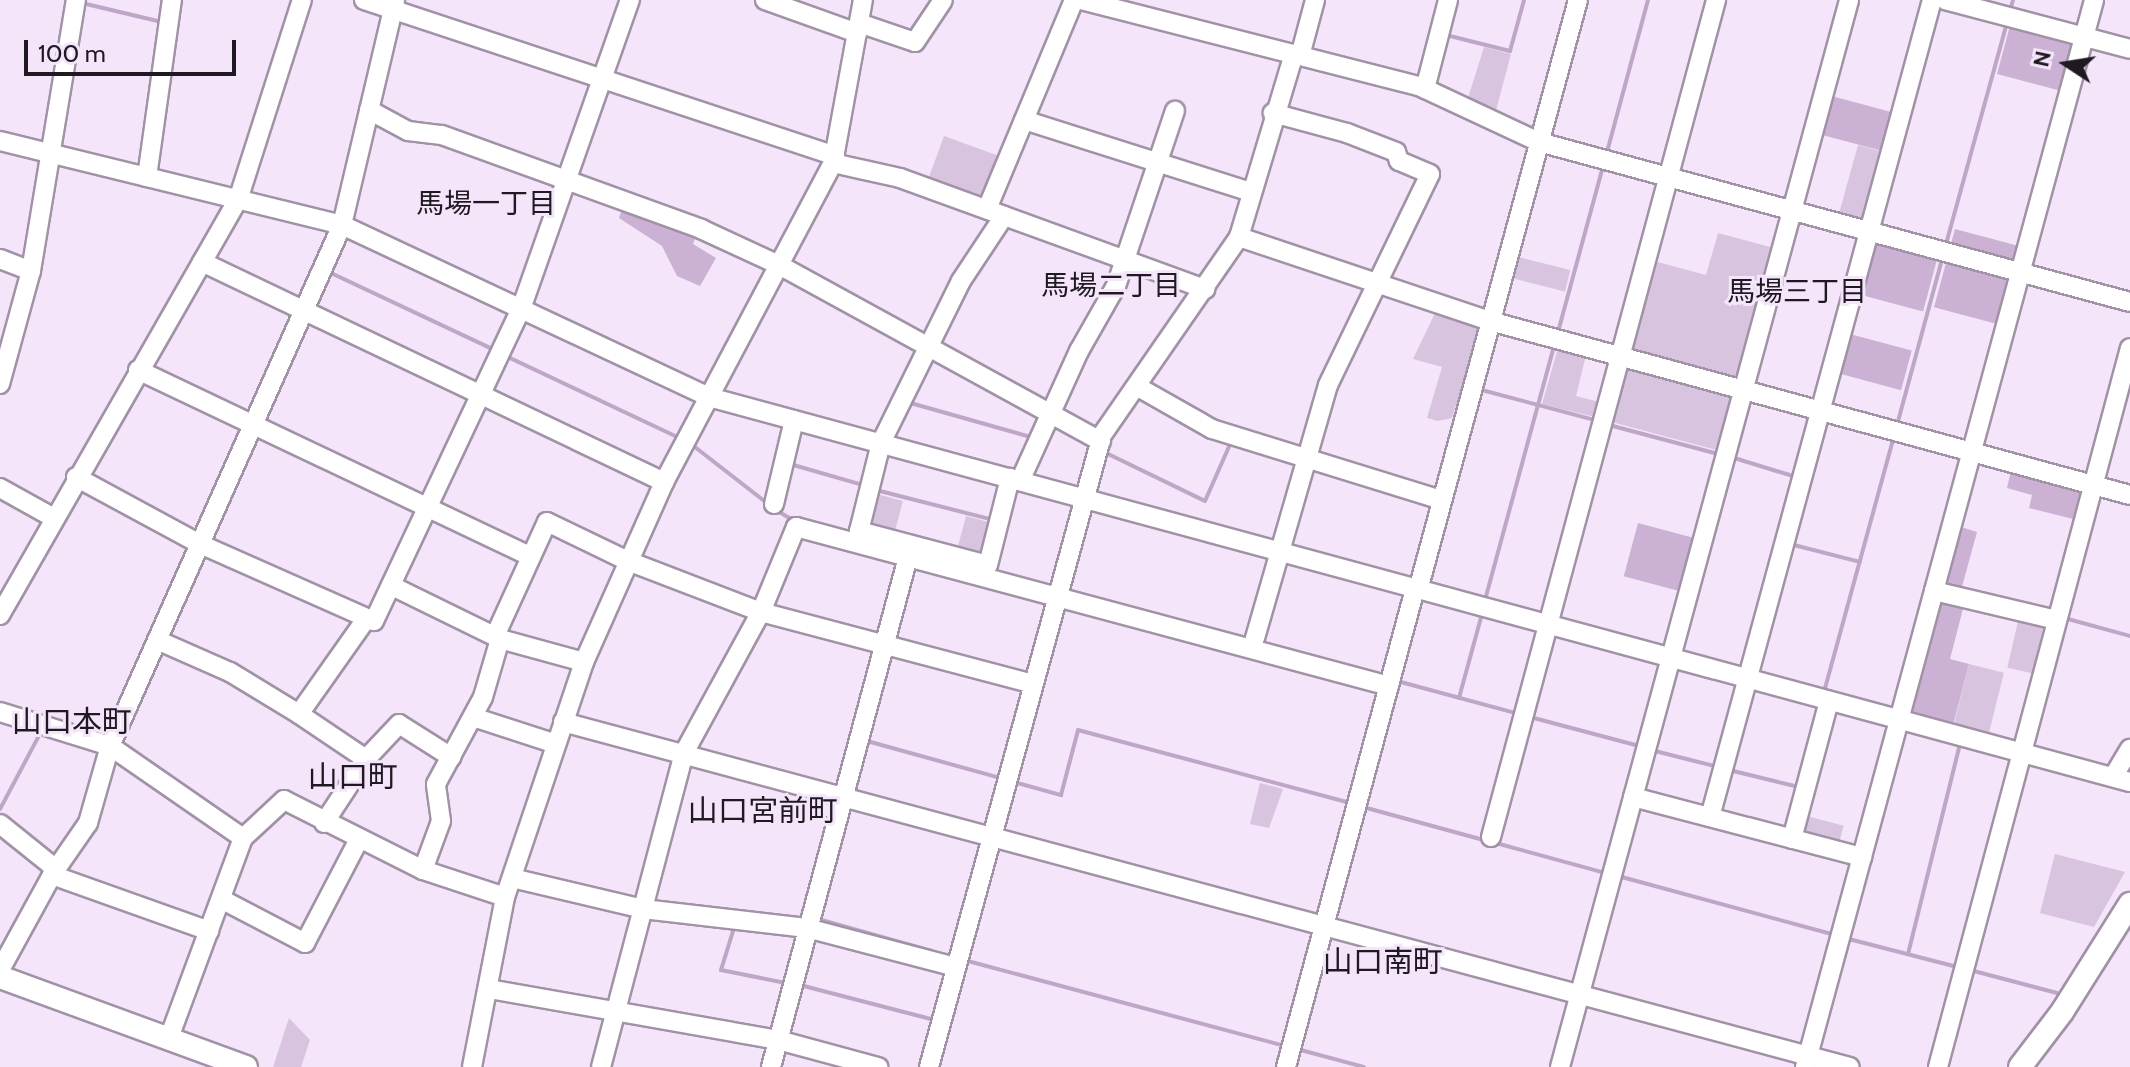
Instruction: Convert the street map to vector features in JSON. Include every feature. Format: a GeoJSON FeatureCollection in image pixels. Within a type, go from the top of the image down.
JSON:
{"type":"FeatureCollection","features":[{"type":"Feature","properties":{"kind":"street"},"geometry":{"type":"LineString","coordinates":[[0,384],[8,334],[31,271],[54,154],[76,0]]}},
{"type":"Feature","properties":{"kind":"street"},"geometry":{"type":"LineString","coordinates":[[147,177],[172,0]]}},
{"type":"Feature","properties":{"kind":"street"},"geometry":{"type":"LineString","coordinates":[[0,615],[76,477],[238,200],[302,0]]}},
{"type":"Feature","properties":{"kind":"street"},"geometry":{"type":"LineString","coordinates":[[364,0],[394,3],[834,160],[900,178],[1205,289]]}},
{"type":"Feature","properties":{"kind":"street"},"geometry":{"type":"LineString","coordinates":[[76,477],[200,544],[374,621],[521,309],[630,0]]}},
{"type":"Feature","properties":{"kind":"street"},"geometry":{"type":"LineString","coordinates":[[765,0],[915,42],[943,0]]}},
{"type":"Feature","properties":{"kind":"street"},"geometry":{"type":"LineString","coordinates":[[472,1067],[505,897],[584,662],[664,482],[834,160],[863,0]]}},
{"type":"Feature","properties":{"kind":"street"},"geometry":{"type":"LineString","coordinates":[[1074,0],[1024,120],[996,213],[881,443],[859,531],[988,565],[1015,480],[1116,286],[1122,259],[1175,111]]}},
{"type":"Feature","properties":{"kind":"street"},"geometry":{"type":"LineString","coordinates":[[1081,0],[1131,6],[1425,89],[1539,142],[2130,302]]}},
{"type":"Feature","properties":{"kind":"street"},"geometry":{"type":"LineString","coordinates":[[929,1067],[1101,441],[1239,237],[1273,113],[1315,0]]}},
{"type":"Feature","properties":{"kind":"street"},"geometry":{"type":"LineString","coordinates":[[1425,89],[1448,0]]}},
{"type":"Feature","properties":{"kind":"street"},"geometry":{"type":"LineString","coordinates":[[1286,1067],[1578,0]]}},
{"type":"Feature","properties":{"kind":"street"},"geometry":{"type":"LineString","coordinates":[[1491,837],[1716,0]]}},
{"type":"Feature","properties":{"kind":"street"},"geometry":{"type":"LineString","coordinates":[[1560,1067],[1849,0]]}},
{"type":"Feature","properties":{"kind":"street"},"geometry":{"type":"LineString","coordinates":[[1710,817],[1932,0]]}},
{"type":"Feature","properties":{"kind":"street"},"geometry":{"type":"LineString","coordinates":[[1945,0],[2130,49]]}},
{"type":"Feature","properties":{"kind":"street"},"geometry":{"type":"LineString","coordinates":[[1807,1062],[2094,0]]}},
{"type":"Feature","properties":{"kind":"street"},"geometry":{"type":"LineString","coordinates":[[0,970],[54,872],[88,823],[110,746],[342,225],[394,3]]}},
{"type":"Feature","properties":{"kind":"street"},"geometry":{"type":"LineString","coordinates":[[369,110],[408,131],[442,135],[701,229],[779,265],[1101,441]]}},
{"type":"Feature","properties":{"kind":"street"},"geometry":{"type":"LineString","coordinates":[[1255,638],[1328,385],[1430,174],[1399,161],[1396,152],[1347,133],[1273,113]]}},
{"type":"Feature","properties":{"kind":"street"},"geometry":{"type":"LineString","coordinates":[[1024,120],[1251,192]]}},
{"type":"Feature","properties":{"kind":"street"},"geometry":{"type":"LineString","coordinates":[[0,141],[342,225],[709,397],[2122,780],[2130,749]]}},
{"type":"Feature","properties":{"kind":"street"},"geometry":{"type":"LineString","coordinates":[[1239,237],[1490,321],[2130,495]]}},
{"type":"Feature","properties":{"kind":"street"},"geometry":{"type":"LineString","coordinates":[[0,259],[31,271]]}},
{"type":"Feature","properties":{"kind":"street"},"geometry":{"type":"LineString","coordinates":[[202,262],[664,482]]}},
{"type":"Feature","properties":{"kind":"street"},"geometry":{"type":"LineString","coordinates":[[1938,1067],[2130,348]]}},
{"type":"Feature","properties":{"kind":"street"},"geometry":{"type":"LineString","coordinates":[[138,370],[531,557]]}},
{"type":"Feature","properties":{"kind":"street"},"geometry":{"type":"LineString","coordinates":[[1138,387],[1212,429],[1442,500]]}},
{"type":"Feature","properties":{"kind":"street"},"geometry":{"type":"LineString","coordinates":[[774,504],[794,420]]}},
{"type":"Feature","properties":{"kind":"street"},"geometry":{"type":"LineString","coordinates":[[0,488],[54,518]]}},
{"type":"Feature","properties":{"kind":"street"},"geometry":{"type":"LineString","coordinates":[[423,870],[441,821],[436,784],[473,717],[497,637],[547,522],[628,561],[761,612],[1033,684]]}},
{"type":"Feature","properties":{"kind":"street"},"geometry":{"type":"LineString","coordinates":[[601,1067],[684,753],[761,612],[796,527],[1389,686]]}},
{"type":"Feature","properties":{"kind":"street"},"geometry":{"type":"LineString","coordinates":[[771,1067],[908,557]]}},
{"type":"Feature","properties":{"kind":"street"},"geometry":{"type":"LineString","coordinates":[[392,586],[497,637],[584,662]]}},
{"type":"Feature","properties":{"kind":"street"},"geometry":{"type":"LineString","coordinates":[[1934,591],[2057,620]]}},
{"type":"Feature","properties":{"kind":"street"},"geometry":{"type":"LineString","coordinates":[[299,714],[366,619]]}},
{"type":"Feature","properties":{"kind":"street"},"geometry":{"type":"LineString","coordinates":[[157,640],[230,672],[366,759]]}},
{"type":"Feature","properties":{"kind":"street"},"geometry":{"type":"LineString","coordinates":[[1792,839],[1829,701]]}},
{"type":"Feature","properties":{"kind":"street"},"geometry":{"type":"LineString","coordinates":[[473,717],[556,744]]}},
{"type":"Feature","properties":{"kind":"street"},"geometry":{"type":"LineString","coordinates":[[2,719],[110,746],[243,838]]}},
{"type":"Feature","properties":{"kind":"street"},"geometry":{"type":"LineString","coordinates":[[563,722],[1580,995],[1807,1062],[1850,1067]]}},
{"type":"Feature","properties":{"kind":"street"},"geometry":{"type":"LineString","coordinates":[[324,823],[366,759],[399,724],[451,757]]}},
{"type":"Feature","properties":{"kind":"street"},"geometry":{"type":"LineString","coordinates":[[1633,797],[1862,857]]}},
{"type":"Feature","properties":{"kind":"street"},"geometry":{"type":"LineString","coordinates":[[169,1038],[243,838],[284,800],[358,841],[423,870],[505,897]]}},
{"type":"Feature","properties":{"kind":"street"},"geometry":{"type":"LineString","coordinates":[[0,824],[54,872],[209,931]]}},
{"type":"Feature","properties":{"kind":"street"},"geometry":{"type":"LineString","coordinates":[[221,899],[305,943],[358,841]]}},
{"type":"Feature","properties":{"kind":"street"},"geometry":{"type":"LineString","coordinates":[[512,878],[643,909],[807,928],[956,967]]}},
{"type":"Feature","properties":{"kind":"street"},"geometry":{"type":"LineString","coordinates":[[2020,1067],[2128,914]]}},
{"type":"Feature","properties":{"kind":"street"},"geometry":{"type":"LineString","coordinates":[[0,977],[169,1038],[218,1062],[246,1067]]}},
{"type":"Feature","properties":{"kind":"street"},"geometry":{"type":"LineString","coordinates":[[489,989],[778,1040],[878,1067]]}},
{"type":"Feature","properties":{"kind":"shaded area"},"geometry":{"type":"Polygon","coordinates":[[[2011,22],[2073,39],[2077,45],[2065,92],[1997,74],[2011,22]]]}},
{"type":"Feature","properties":{"kind":"shaded area"},"geometry":{"type":"Polygon","coordinates":[[[1484,47],[1511,54],[1495,114],[1467,101],[1484,47]]]}},
{"type":"Feature","properties":{"kind":"shaded area"},"geometry":{"type":"Polygon","coordinates":[[[1828,95],[1898,114],[1887,152],[1818,134],[1828,95]]]}},
{"type":"Feature","properties":{"kind":"shaded area"},"geometry":{"type":"Polygon","coordinates":[[[944,136],[1003,158],[987,203],[928,181],[944,136]]]}},
{"type":"Feature","properties":{"kind":"shaded area"},"geometry":{"type":"Polygon","coordinates":[[[1858,145],[1887,153],[1863,223],[1838,217],[1858,145]]]}},
{"type":"Feature","properties":{"kind":"shaded area"},"geometry":{"type":"Polygon","coordinates":[[[622,209],[696,236],[693,244],[716,258],[700,286],[677,276],[662,246],[619,218],[622,209]]]}},
{"type":"Feature","properties":{"kind":"shaded area"},"geometry":{"type":"Polygon","coordinates":[[[1955,229],[2022,247],[2017,265],[1950,247],[1955,229]]]}},
{"type":"Feature","properties":{"kind":"shaded area"},"geometry":{"type":"Polygon","coordinates":[[[1718,233],[1774,248],[1739,379],[1733,381],[1627,349],[1650,260],[1706,275],[1718,233]]]}},
{"type":"Feature","properties":{"kind":"shaded area"},"geometry":{"type":"Polygon","coordinates":[[[1876,240],[1938,257],[1923,312],[1861,295],[1876,240]]]}},
{"type":"Feature","properties":{"kind":"shaded area"},"geometry":{"type":"Polygon","coordinates":[[[1514,256],[1570,270],[1565,291],[1509,277],[1514,256]]]}},
{"type":"Feature","properties":{"kind":"shaded area"},"geometry":{"type":"Polygon","coordinates":[[[1947,259],[2010,276],[1997,324],[1934,307],[1947,259]]]}},
{"type":"Feature","properties":{"kind":"shaded area"},"geometry":{"type":"Polygon","coordinates":[[[1436,311],[1475,323],[1480,330],[1452,418],[1438,421],[1427,418],[1442,367],[1413,359],[1436,311]]]}},
{"type":"Feature","properties":{"kind":"shaded area"},"geometry":{"type":"Polygon","coordinates":[[[1846,333],[1912,351],[1901,390],[1835,373],[1846,333]]]}},
{"type":"Feature","properties":{"kind":"shaded area"},"geometry":{"type":"Polygon","coordinates":[[[1558,348],[1586,355],[1576,396],[1603,403],[1599,418],[1542,404],[1558,348]]]}},
{"type":"Feature","properties":{"kind":"shaded area"},"geometry":{"type":"Polygon","coordinates":[[[1627,366],[1730,394],[1734,398],[1720,451],[1608,421],[1627,366]]]}},
{"type":"Feature","properties":{"kind":"shaded area"},"geometry":{"type":"Polygon","coordinates":[[[2011,470],[2080,487],[2084,494],[2077,520],[2029,508],[2032,495],[2007,488],[2011,470]]]}},
{"type":"Feature","properties":{"kind":"shaded area"},"geometry":{"type":"Polygon","coordinates":[[[873,493],[903,501],[893,537],[863,529],[873,493]]]}},
{"type":"Feature","properties":{"kind":"shaded area"},"geometry":{"type":"Polygon","coordinates":[[[966,516],[995,524],[985,561],[956,554],[966,516]]]}},
{"type":"Feature","properties":{"kind":"shaded area"},"geometry":{"type":"Polygon","coordinates":[[[1638,523],[1696,539],[1682,592],[1624,576],[1638,523]]]}},
{"type":"Feature","properties":{"kind":"shaded area"},"geometry":{"type":"Polygon","coordinates":[[[1955,525],[1977,532],[1960,594],[1942,590],[1955,525]]]}},
{"type":"Feature","properties":{"kind":"shaded area"},"geometry":{"type":"Polygon","coordinates":[[[1938,599],[1964,605],[1950,659],[1969,664],[1952,729],[1908,717],[1938,599]]]}},
{"type":"Feature","properties":{"kind":"shaded area"},"geometry":{"type":"Polygon","coordinates":[[[2019,617],[2044,623],[2033,674],[2007,668],[2019,617]]]}},
{"type":"Feature","properties":{"kind":"shaded area"},"geometry":{"type":"Polygon","coordinates":[[[1969,664],[2004,673],[1988,738],[1953,729],[1969,664]]]}},
{"type":"Feature","properties":{"kind":"shaded area"},"geometry":{"type":"Polygon","coordinates":[[[1260,783],[1283,789],[1269,828],[1250,824],[1260,783]]]}},
{"type":"Feature","properties":{"kind":"shaded area"},"geometry":{"type":"Polygon","coordinates":[[[1803,815],[1844,826],[1838,847],[1797,836],[1803,815]]]}},
{"type":"Feature","properties":{"kind":"shaded area"},"geometry":{"type":"Polygon","coordinates":[[[2055,854],[2125,872],[2094,927],[2040,913],[2055,854]]]}},
{"type":"Feature","properties":{"kind":"shaded area"},"geometry":{"type":"Polygon","coordinates":[[[289,1018],[310,1040],[301,1067],[273,1067],[289,1018]]]}},
{"type":"Feature","properties":{"kind":"waterway"},"geometry":{"type":"LineString","coordinates":[[1446,35],[1510,51],[1524,0]]}},
{"type":"Feature","properties":{"kind":"waterway"},"geometry":{"type":"LineString","coordinates":[[1607,152],[1648,0]]}},
{"type":"Feature","properties":{"kind":"waterway"},"geometry":{"type":"LineString","coordinates":[[2010,10],[2013,0]]}},
{"type":"Feature","properties":{"kind":"waterway"},"geometry":{"type":"LineString","coordinates":[[82,3],[162,22]]}},
{"type":"Feature","properties":{"kind":"waterway"},"geometry":{"type":"LineString","coordinates":[[1946,244],[2007,22]]}},
{"type":"Feature","properties":{"kind":"waterway"},"geometry":{"type":"LineString","coordinates":[[1558,332],[1603,166]]}},
{"type":"Feature","properties":{"kind":"waterway"},"geometry":{"type":"LineString","coordinates":[[347,236],[331,273],[495,350]]}},
{"type":"Feature","properties":{"kind":"waterway"},"geometry":{"type":"LineString","coordinates":[[1897,425],[1942,259]]}},
{"type":"Feature","properties":{"kind":"waterway"},"geometry":{"type":"LineString","coordinates":[[1485,600],[1554,346]]}},
{"type":"Feature","properties":{"kind":"waterway"},"geometry":{"type":"LineString","coordinates":[[508,357],[679,438]]}},
{"type":"Feature","properties":{"kind":"waterway"},"geometry":{"type":"LineString","coordinates":[[1452,431],[1464,385]]}},
{"type":"Feature","properties":{"kind":"waterway"},"geometry":{"type":"LineString","coordinates":[[1478,389],[1598,421]]}},
{"type":"Feature","properties":{"kind":"waterway"},"geometry":{"type":"LineString","coordinates":[[907,402],[1034,438]]}},
{"type":"Feature","properties":{"kind":"waterway"},"geometry":{"type":"LineString","coordinates":[[1609,425],[1718,454]]}},
{"type":"Feature","properties":{"kind":"waterway"},"geometry":{"type":"LineString","coordinates":[[1824,692],[1893,439]]}},
{"type":"Feature","properties":{"kind":"waterway"},"geometry":{"type":"LineString","coordinates":[[1104,452],[1205,501],[1231,442]]}},
{"type":"Feature","properties":{"kind":"waterway"},"geometry":{"type":"LineString","coordinates":[[691,444],[768,504]]}},
{"type":"Feature","properties":{"kind":"waterway"},"geometry":{"type":"LineString","coordinates":[[1731,457],[1796,477]]}},
{"type":"Feature","properties":{"kind":"waterway"},"geometry":{"type":"LineString","coordinates":[[790,464],[866,486]]}},
{"type":"Feature","properties":{"kind":"waterway"},"geometry":{"type":"LineString","coordinates":[[876,490],[994,520]]}},
{"type":"Feature","properties":{"kind":"waterway"},"geometry":{"type":"LineString","coordinates":[[776,510],[794,521]]}},
{"type":"Feature","properties":{"kind":"waterway"},"geometry":{"type":"LineString","coordinates":[[1790,544],[1860,562]]}},
{"type":"Feature","properties":{"kind":"waterway"},"geometry":{"type":"LineString","coordinates":[[1459,698],[1482,614]]}},
{"type":"Feature","properties":{"kind":"waterway"},"geometry":{"type":"LineString","coordinates":[[2068,619],[2130,636]]}},
{"type":"Feature","properties":{"kind":"waterway"},"geometry":{"type":"LineString","coordinates":[[1397,681],[1519,714]]}},
{"type":"Feature","properties":{"kind":"waterway"},"geometry":{"type":"LineString","coordinates":[[1530,717],[1639,746]]}},
{"type":"Feature","properties":{"kind":"waterway"},"geometry":{"type":"LineString","coordinates":[[1014,782],[1061,795],[1078,730],[1351,803]]}},
{"type":"Feature","properties":{"kind":"waterway"},"geometry":{"type":"LineString","coordinates":[[0,809],[41,732]]}},
{"type":"Feature","properties":{"kind":"waterway"},"geometry":{"type":"LineString","coordinates":[[867,741],[1000,778]]}},
{"type":"Feature","properties":{"kind":"waterway"},"geometry":{"type":"LineString","coordinates":[[1908,954],[1960,744]]}},
{"type":"Feature","properties":{"kind":"waterway"},"geometry":{"type":"LineString","coordinates":[[1651,750],[1718,767]]}},
{"type":"Feature","properties":{"kind":"waterway"},"geometry":{"type":"LineString","coordinates":[[1729,770],[1799,787]]}},
{"type":"Feature","properties":{"kind":"waterway"},"geometry":{"type":"LineString","coordinates":[[1363,807],[1484,840]]}},
{"type":"Feature","properties":{"kind":"waterway"},"geometry":{"type":"LineString","coordinates":[[1492,842],[1605,873]]}},
{"type":"Feature","properties":{"kind":"waterway"},"geometry":{"type":"LineString","coordinates":[[1618,876],[1835,935]]}},
{"type":"Feature","properties":{"kind":"waterway"},"geometry":{"type":"LineString","coordinates":[[818,919],[932,951]]}},
{"type":"Feature","properties":{"kind":"waterway"},"geometry":{"type":"LineString","coordinates":[[734,928],[721,970],[786,983]]}},
{"type":"Feature","properties":{"kind":"waterway"},"geometry":{"type":"LineString","coordinates":[[1845,938],[1957,967]]}},
{"type":"Feature","properties":{"kind":"waterway"},"geometry":{"type":"LineString","coordinates":[[964,960],[1286,1046]]}},
{"type":"Feature","properties":{"kind":"waterway"},"geometry":{"type":"LineString","coordinates":[[1970,970],[2057,993]]}},
{"type":"Feature","properties":{"kind":"waterway"},"geometry":{"type":"LineString","coordinates":[[800,985],[934,1020]]}},
{"type":"Feature","properties":{"kind":"waterway"},"geometry":{"type":"LineString","coordinates":[[1297,1049],[1364,1067]]}},
{"type":"Feature","properties":{"kind":"district","name":"馬場一丁目"},"geometry":{"type":"Point","coordinates":[486,203]}},
{"type":"Feature","properties":{"kind":"district","name":"馬場二丁目"},"geometry":{"type":"Point","coordinates":[1111,285]}},
{"type":"Feature","properties":{"kind":"district","name":"馬場三丁目"},"geometry":{"type":"Point","coordinates":[1797,291]}},
{"type":"Feature","properties":{"kind":"district","name":"山口本町"},"geometry":{"type":"Point","coordinates":[72,722]}},
{"type":"Feature","properties":{"kind":"district","name":"山口町"},"geometry":{"type":"Point","coordinates":[353,777]}},
{"type":"Feature","properties":{"kind":"district","name":"山口宮前町"},"geometry":{"type":"Point","coordinates":[763,811]}},
{"type":"Feature","properties":{"kind":"district","name":"山口南町"},"geometry":{"type":"Point","coordinates":[1383,962]}}]}
